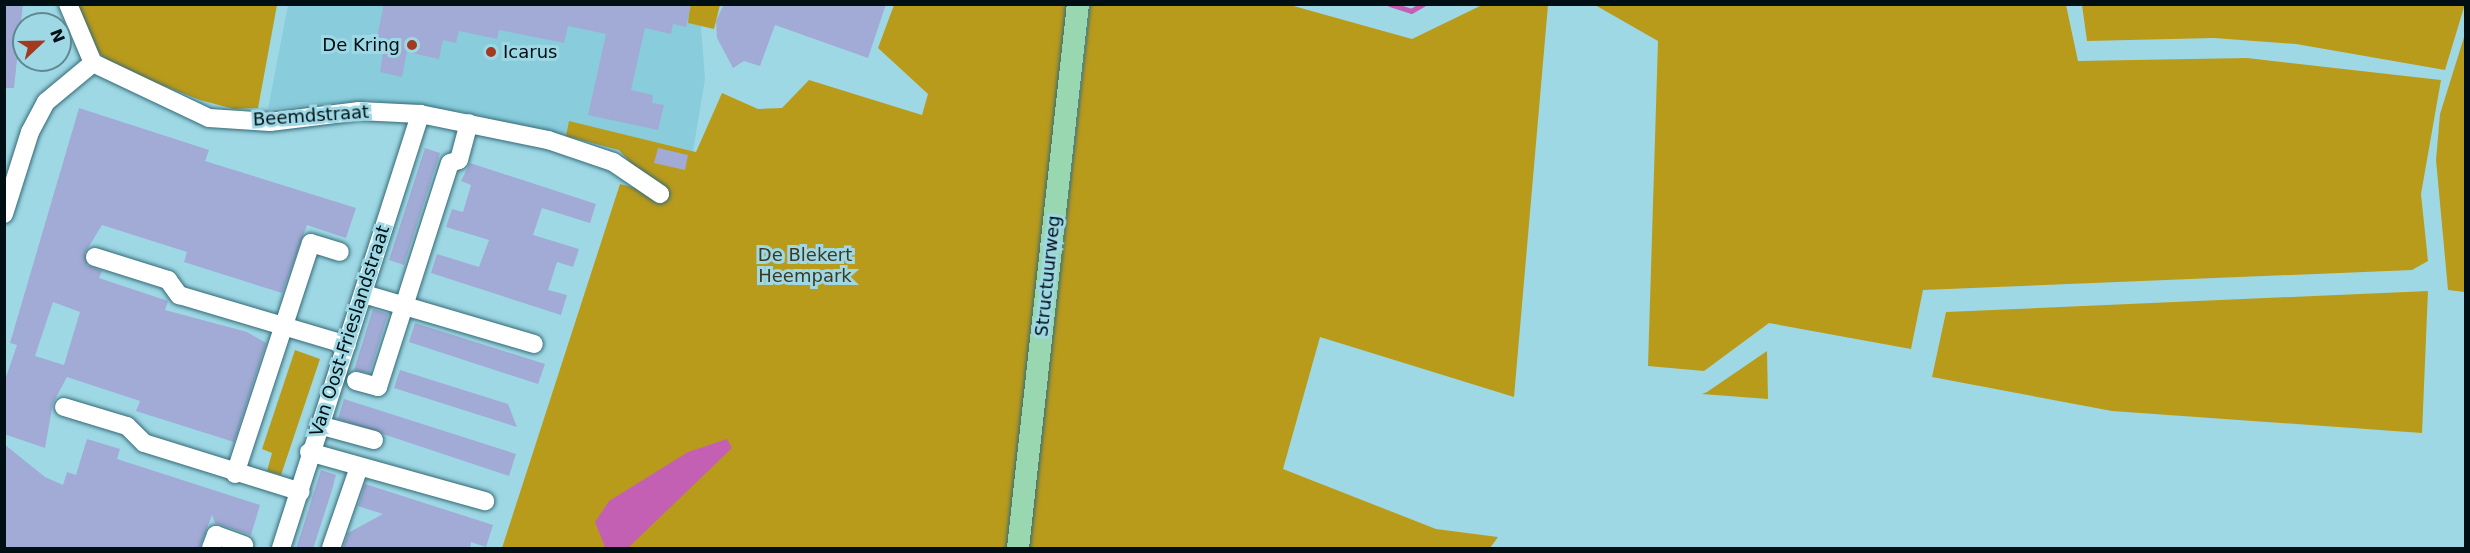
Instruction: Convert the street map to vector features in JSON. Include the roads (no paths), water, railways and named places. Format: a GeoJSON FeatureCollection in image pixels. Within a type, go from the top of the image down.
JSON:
{"type":"FeatureCollection","features":[{"type":"Feature","properties":{"kind":"main road","name":"Structuurweg"},"geometry":{"type":"LineString","coordinates":[[1018,549],[1078,4]]}},
{"type":"Feature","properties":{"kind":"street"},"geometry":{"type":"LineString","coordinates":[[4,214],[30,132],[46,102],[93,63],[68,4]]}},
{"type":"Feature","properties":{"kind":"street","name":"Beemdstraat"},"geometry":{"type":"LineString","coordinates":[[93,63],[209,118],[270,122],[359,111],[420,114],[548,140],[613,162],[660,194]]}},
{"type":"Feature","properties":{"kind":"street","name":"Van Oost-Frieslandstraat"},"geometry":{"type":"LineString","coordinates":[[282,549],[301,492],[309,452],[364,294],[420,114]]}},
{"type":"Feature","properties":{"kind":"street"},"geometry":{"type":"LineString","coordinates":[[356,381],[378,387],[450,163],[459,160],[469,123]]}},
{"type":"Feature","properties":{"kind":"street"},"geometry":{"type":"LineString","coordinates":[[235,474],[280,327],[311,243],[340,252]]}},
{"type":"Feature","properties":{"kind":"street"},"geometry":{"type":"LineString","coordinates":[[95,257],[168,280],[179,295],[280,327],[347,345]]}},
{"type":"Feature","properties":{"kind":"street"},"geometry":{"type":"LineString","coordinates":[[364,294],[534,344]]}},
{"type":"Feature","properties":{"kind":"street"},"geometry":{"type":"LineString","coordinates":[[64,406],[128,426],[144,443],[235,474],[301,492]]}},
{"type":"Feature","properties":{"kind":"street"},"geometry":{"type":"LineString","coordinates":[[319,425],[374,441]]}},
{"type":"Feature","properties":{"kind":"street"},"geometry":{"type":"LineString","coordinates":[[309,452],[485,501]]}},
{"type":"Feature","properties":{"kind":"street"},"geometry":{"type":"LineString","coordinates":[[331,549],[359,467]]}},
{"type":"Feature","properties":{"kind":"street"},"geometry":{"type":"LineString","coordinates":[[211,549],[216,535],[244,545]]}},
{"type":"Feature","properties":{"kind":"waterway"},"geometry":{"type":"LineString","coordinates":[[1390,4],[1411,11],[1423,4]]}},
{"type":"Feature","properties":{"kind":"place","name":"De Kring"},"geometry":{"type":"Point","coordinates":[412,45]}},
{"type":"Feature","properties":{"kind":"place","name":"Icarus"},"geometry":{"type":"Point","coordinates":[491,52]}},
{"type":"Feature","properties":{"kind":"park label","name":"De Blekert Heempark"},"geometry":{"type":"Point","coordinates":[805,266]}}]}
